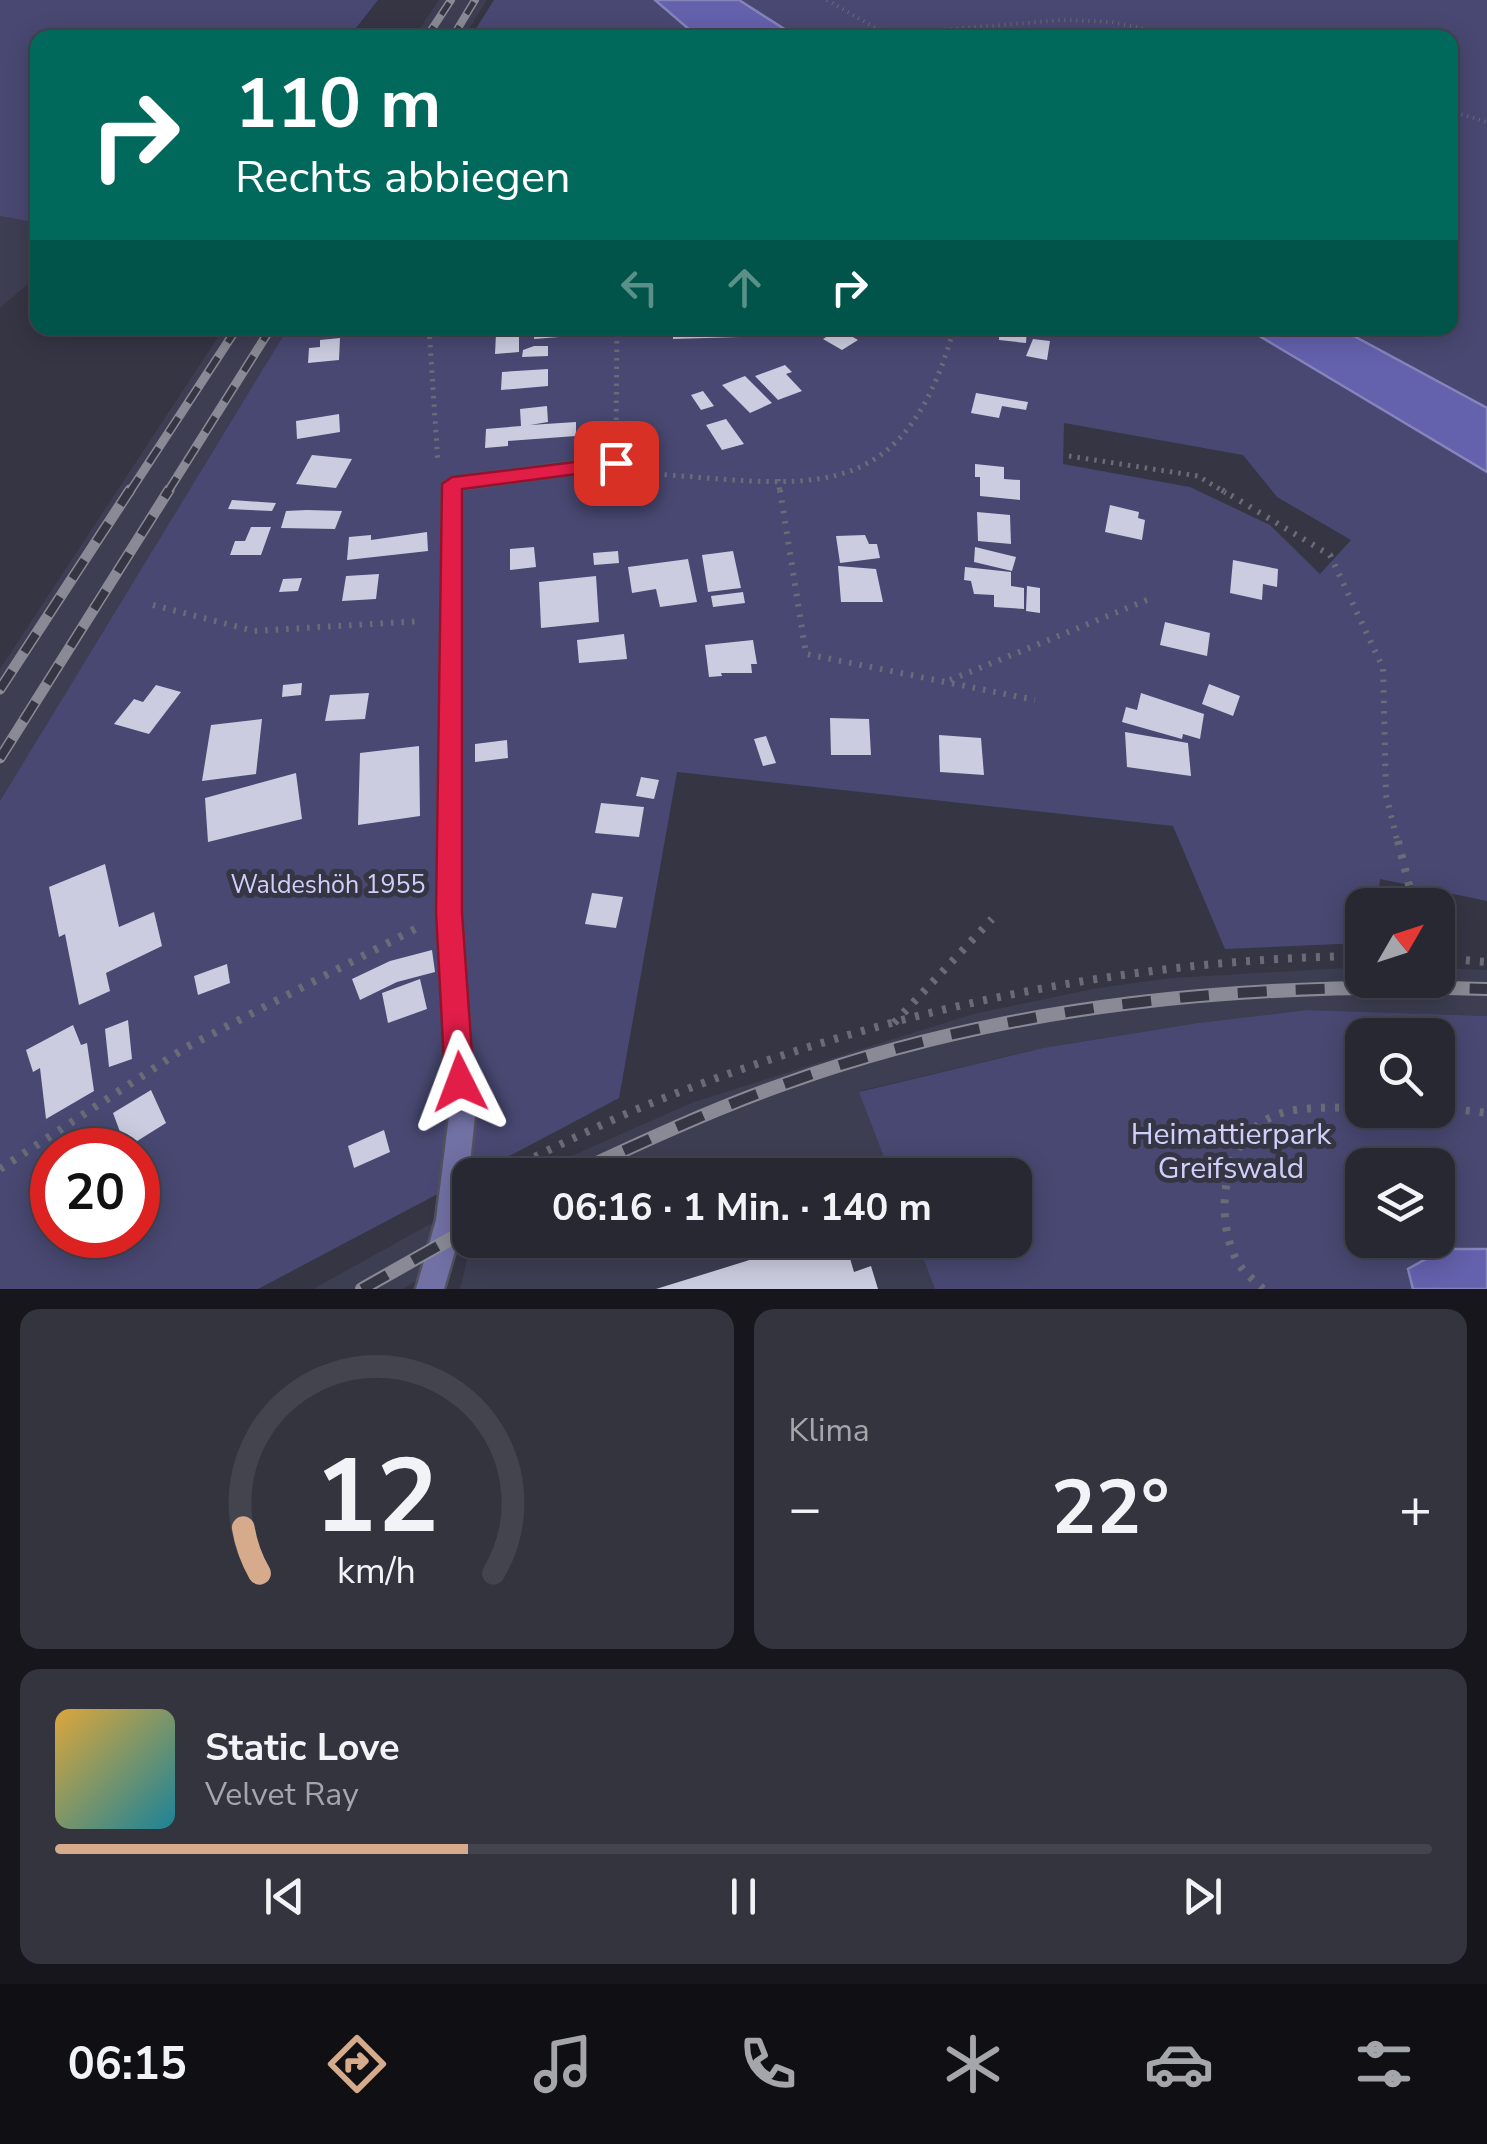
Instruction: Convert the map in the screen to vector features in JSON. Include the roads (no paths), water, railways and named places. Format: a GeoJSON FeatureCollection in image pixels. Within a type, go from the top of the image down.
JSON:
{"type":"FeatureCollection","features":[{"type":"Feature","properties":{"kind":"lane"},"geometry":{"type":"LineString","coordinates":[[430,1289],[450,1220],[462,1116],[449,912],[452,484],[616,463]]}},
{"type":"Feature","properties":{"kind":"railway"},"geometry":{"type":"LineString","coordinates":[[431,30],[451,0]]}},
{"type":"Feature","properties":{"kind":"railway"},"geometry":{"type":"LineString","coordinates":[[457,30],[475,0]]}},
{"type":"Feature","properties":{"kind":"railway"},"geometry":{"type":"LineString","coordinates":[[129,493],[232,335]]}},
{"type":"Feature","properties":{"kind":"railway"},"geometry":{"type":"LineString","coordinates":[[167,493],[267,335]]}},
{"type":"Feature","properties":{"kind":"railway"},"geometry":{"type":"LineString","coordinates":[[0,689],[130,490]]}},
{"type":"Feature","properties":{"kind":"railway"},"geometry":{"type":"LineString","coordinates":[[0,758],[169,490]]}},
{"type":"Feature","properties":{"kind":"railway"},"geometry":{"type":"LineString","coordinates":[[608,1158],[759,1093],[872,1055],[1045,1016],[1220,994],[1309,989],[1487,989]]}},
{"type":"Feature","properties":{"kind":"railway"},"geometry":{"type":"LineString","coordinates":[[362,1289],[452,1238]]}},
{"type":"Feature","properties":{"kind":"park label","name":"Waldeshöh 1955"},"geometry":{"type":"Point","coordinates":[328,884]}},
{"type":"Feature","properties":{"kind":"park label","name":"Heimattierpark Greifswald"},"geometry":{"type":"Point","coordinates":[1231,1151]}}]}
